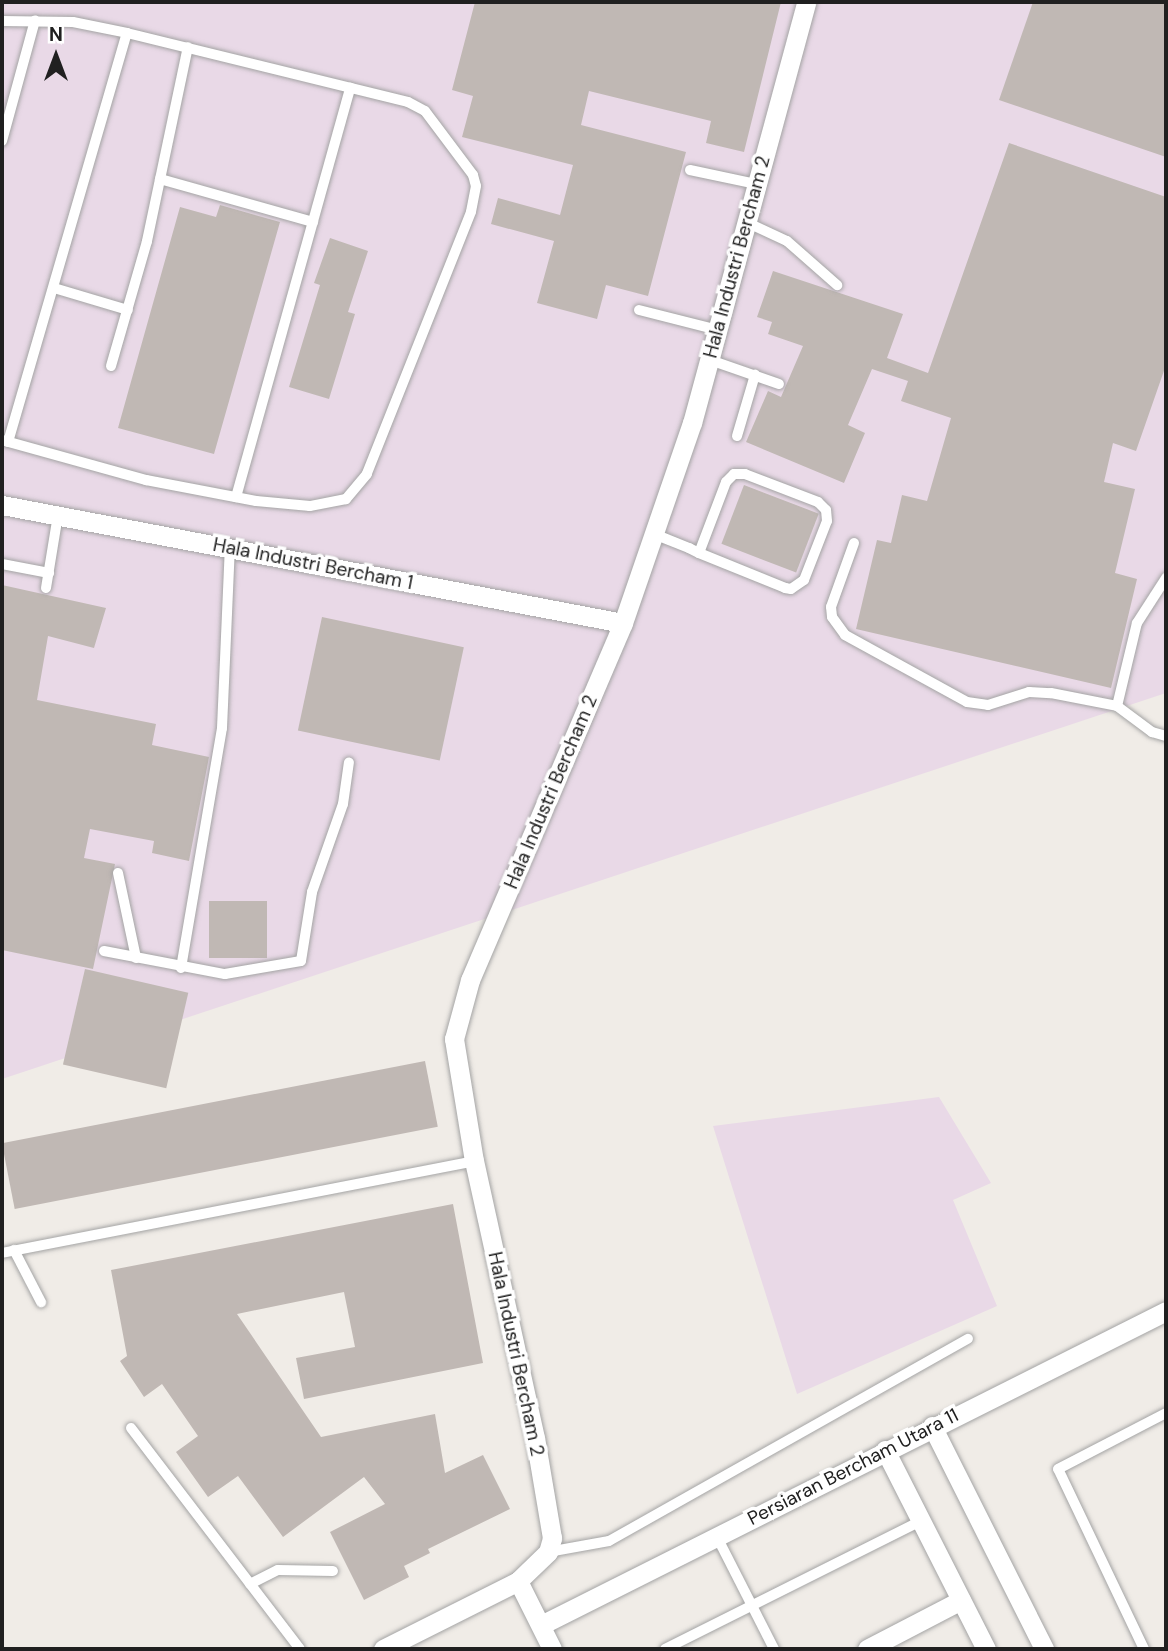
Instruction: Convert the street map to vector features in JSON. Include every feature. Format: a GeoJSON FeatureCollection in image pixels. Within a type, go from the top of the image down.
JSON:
{"type":"FeatureCollection","features":[{"type":"Feature","properties":{"kind":"street","name":"Hala Industri Bercham 2"},"geometry":{"type":"LineString","coordinates":[[548,1552],[553,1526],[474,1161],[455,1050],[459,1012],[623,623],[654,534],[719,330],[806,2]]}},
{"type":"Feature","properties":{"kind":"street","name":"Hala Industri Bercham 1"},"geometry":{"type":"LineString","coordinates":[[2,505],[623,623]]}},
{"type":"Feature","properties":{"kind":"street","name":"Persiaran Bercham Utara 11"},"geometry":{"type":"LineString","coordinates":[[541,1625],[932,1426],[1166,1311]]}},
{"type":"Feature","properties":{"kind":"street"},"geometry":{"type":"LineString","coordinates":[[932,1426],[1044,1649]]}},
{"type":"Feature","properties":{"kind":"street"},"geometry":{"type":"LineString","coordinates":[[885,1450],[986,1649]]}},
{"type":"Feature","properties":{"kind":"street"},"geometry":{"type":"LineString","coordinates":[[383,1649],[518,1581],[548,1552]]}},
{"type":"Feature","properties":{"kind":"street"},"geometry":{"type":"LineString","coordinates":[[518,1581],[552,1649]]}},
{"type":"Feature","properties":{"kind":"street"},"geometry":{"type":"LineString","coordinates":[[867,1649],[961,1600]]}},
{"type":"Feature","properties":{"kind":"lane"},"geometry":{"type":"LineString","coordinates":[[2,141],[34,20]]}},
{"type":"Feature","properties":{"kind":"lane"},"geometry":{"type":"LineString","coordinates":[[2,21],[34,20],[127,33],[408,102],[425,111],[473,175],[475,199],[360,486],[332,505],[236,497],[146,480],[5,441],[54,288],[127,33]]}},
{"type":"Feature","properties":{"kind":"lane"},"geometry":{"type":"LineString","coordinates":[[111,366],[128,310],[160,179],[188,47]]}},
{"type":"Feature","properties":{"kind":"lane"},"geometry":{"type":"LineString","coordinates":[[236,497],[350,89]]}},
{"type":"Feature","properties":{"kind":"lane"},"geometry":{"type":"LineString","coordinates":[[690,170],[756,184]]}},
{"type":"Feature","properties":{"kind":"lane"},"geometry":{"type":"LineString","coordinates":[[160,179],[313,222]]}},
{"type":"Feature","properties":{"kind":"lane"},"geometry":{"type":"LineString","coordinates":[[746,222],[787,241],[837,285]]}},
{"type":"Feature","properties":{"kind":"lane"},"geometry":{"type":"LineString","coordinates":[[54,288],[128,310]]}},
{"type":"Feature","properties":{"kind":"lane"},"geometry":{"type":"LineString","coordinates":[[639,310],[719,330]]}},
{"type":"Feature","properties":{"kind":"lane"},"geometry":{"type":"LineString","coordinates":[[710,360],[779,384]]}},
{"type":"Feature","properties":{"kind":"lane"},"geometry":{"type":"LineString","coordinates":[[737,436],[755,375]]}},
{"type":"Feature","properties":{"kind":"lane"},"geometry":{"type":"LineString","coordinates":[[654,534],[785,588],[796,588],[813,556],[826,510],[818,502],[745,474],[734,474],[726,482],[698,552]]}},
{"type":"Feature","properties":{"kind":"lane"},"geometry":{"type":"LineString","coordinates":[[46,588],[58,515]]}},
{"type":"Feature","properties":{"kind":"lane"},"geometry":{"type":"LineString","coordinates":[[855,543],[831,607],[832,617],[845,635],[911,675],[976,705],[1029,692],[1117,706],[1152,732],[1166,736]]}},
{"type":"Feature","properties":{"kind":"lane"},"geometry":{"type":"LineString","coordinates":[[181,968],[222,728],[230,548]]}},
{"type":"Feature","properties":{"kind":"lane"},"geometry":{"type":"LineString","coordinates":[[2,564],[49,573]]}},
{"type":"Feature","properties":{"kind":"lane"},"geometry":{"type":"LineString","coordinates":[[1117,706],[1137,623],[1166,578]]}},
{"type":"Feature","properties":{"kind":"lane"},"geometry":{"type":"LineString","coordinates":[[104,951],[181,968],[225,974],[302,961],[312,892],[342,804],[349,762]]}},
{"type":"Feature","properties":{"kind":"lane"},"geometry":{"type":"LineString","coordinates":[[118,873],[136,958]]}},
{"type":"Feature","properties":{"kind":"lane"},"geometry":{"type":"LineString","coordinates":[[2,1253],[474,1161]]}},
{"type":"Feature","properties":{"kind":"lane"},"geometry":{"type":"LineString","coordinates":[[14,1250],[41,1302]]}},
{"type":"Feature","properties":{"kind":"lane"},"geometry":{"type":"LineString","coordinates":[[548,1552],[609,1541],[968,1339]]}},
{"type":"Feature","properties":{"kind":"lane"},"geometry":{"type":"LineString","coordinates":[[1144,1649],[1058,1469],[1166,1413]]}},
{"type":"Feature","properties":{"kind":"lane"},"geometry":{"type":"LineString","coordinates":[[131,1428],[300,1649]]}},
{"type":"Feature","properties":{"kind":"lane"},"geometry":{"type":"LineString","coordinates":[[665,1649],[921,1521]]}},
{"type":"Feature","properties":{"kind":"lane"},"geometry":{"type":"LineString","coordinates":[[717,1537],[774,1649]]}},
{"type":"Feature","properties":{"kind":"lane"},"geometry":{"type":"LineString","coordinates":[[250,1584],[278,1570],[333,1571]]}},
{"type":"Feature","properties":{"kind":"shaded area"},"geometry":{"type":"Polygon","coordinates":[[[2,2],[1166,2],[1166,693],[2,1079],[2,2]]]}},
{"type":"Feature","properties":{"kind":"shaded area"},"geometry":{"type":"Polygon","coordinates":[[[939,1097],[991,1183],[953,1200],[997,1306],[797,1394],[713,1126],[939,1097]]]}},
{"type":"Feature","properties":{"kind":"building"},"geometry":{"type":"Polygon","coordinates":[[[475,2],[781,2],[744,152],[706,143],[711,121],[589,91],[581,125],[686,152],[648,296],[606,285],[597,319],[537,303],[554,241],[491,224],[498,198],[560,215],[573,165],[462,137],[473,96],[452,90],[475,2]]]}},
{"type":"Feature","properties":{"kind":"building"},"geometry":{"type":"Polygon","coordinates":[[[1033,2],[1166,2],[1166,157],[999,100],[1033,2]]]}},
{"type":"Feature","properties":{"kind":"building"},"geometry":{"type":"Polygon","coordinates":[[[1009,143],[1166,197],[1166,365],[1136,451],[1113,443],[1104,482],[1135,489],[1115,573],[1137,579],[1111,688],[856,629],[877,540],[891,543],[902,495],[927,501],[951,418],[901,401],[908,381],[872,369],[848,425],[865,433],[844,483],[746,442],[768,391],[781,397],[803,346],[768,334],[772,322],[757,317],[773,271],[903,314],[887,358],[928,373],[1009,143]]]}},
{"type":"Feature","properties":{"kind":"building"},"geometry":{"type":"Polygon","coordinates":[[[220,205],[280,222],[214,454],[118,428],[180,207],[216,217],[220,205]]]}},
{"type":"Feature","properties":{"kind":"building"},"geometry":{"type":"Polygon","coordinates":[[[330,238],[368,251],[348,312],[355,314],[329,399],[289,387],[320,285],[314,283],[330,238]]]}},
{"type":"Feature","properties":{"kind":"building"},"geometry":{"type":"Polygon","coordinates":[[[744,485],[819,514],[796,572],[721,544],[744,485]]]}},
{"type":"Feature","properties":{"kind":"building"},"geometry":{"type":"Polygon","coordinates":[[[2,585],[106,608],[94,648],[48,636],[37,700],[156,724],[152,745],[209,757],[189,861],[152,853],[154,841],[90,829],[84,858],[115,864],[93,969],[2,950],[2,585]]]}},
{"type":"Feature","properties":{"kind":"building"},"geometry":{"type":"Polygon","coordinates":[[[322,617],[464,647],[440,761],[298,730],[322,617]]]}},
{"type":"Feature","properties":{"kind":"building"},"geometry":{"type":"Polygon","coordinates":[[[209,901],[267,901],[267,958],[209,958],[209,901]]]}},
{"type":"Feature","properties":{"kind":"building"},"geometry":{"type":"Polygon","coordinates":[[[85,969],[188,993],[166,1088],[63,1064],[85,969]]]}},
{"type":"Feature","properties":{"kind":"building"},"geometry":{"type":"Polygon","coordinates":[[[425,1061],[438,1127],[15,1209],[2,1143],[425,1061]]]}},
{"type":"Feature","properties":{"kind":"building"},"geometry":{"type":"Polygon","coordinates":[[[453,1204],[483,1363],[304,1399],[296,1358],[355,1347],[344,1292],[237,1314],[321,1437],[435,1414],[445,1473],[483,1455],[510,1509],[428,1549],[430,1553],[404,1566],[409,1577],[364,1600],[330,1532],[385,1504],[364,1477],[283,1537],[238,1476],[208,1497],[176,1452],[198,1436],[162,1384],[144,1397],[120,1361],[127,1356],[111,1270],[453,1204]]]}}]}
